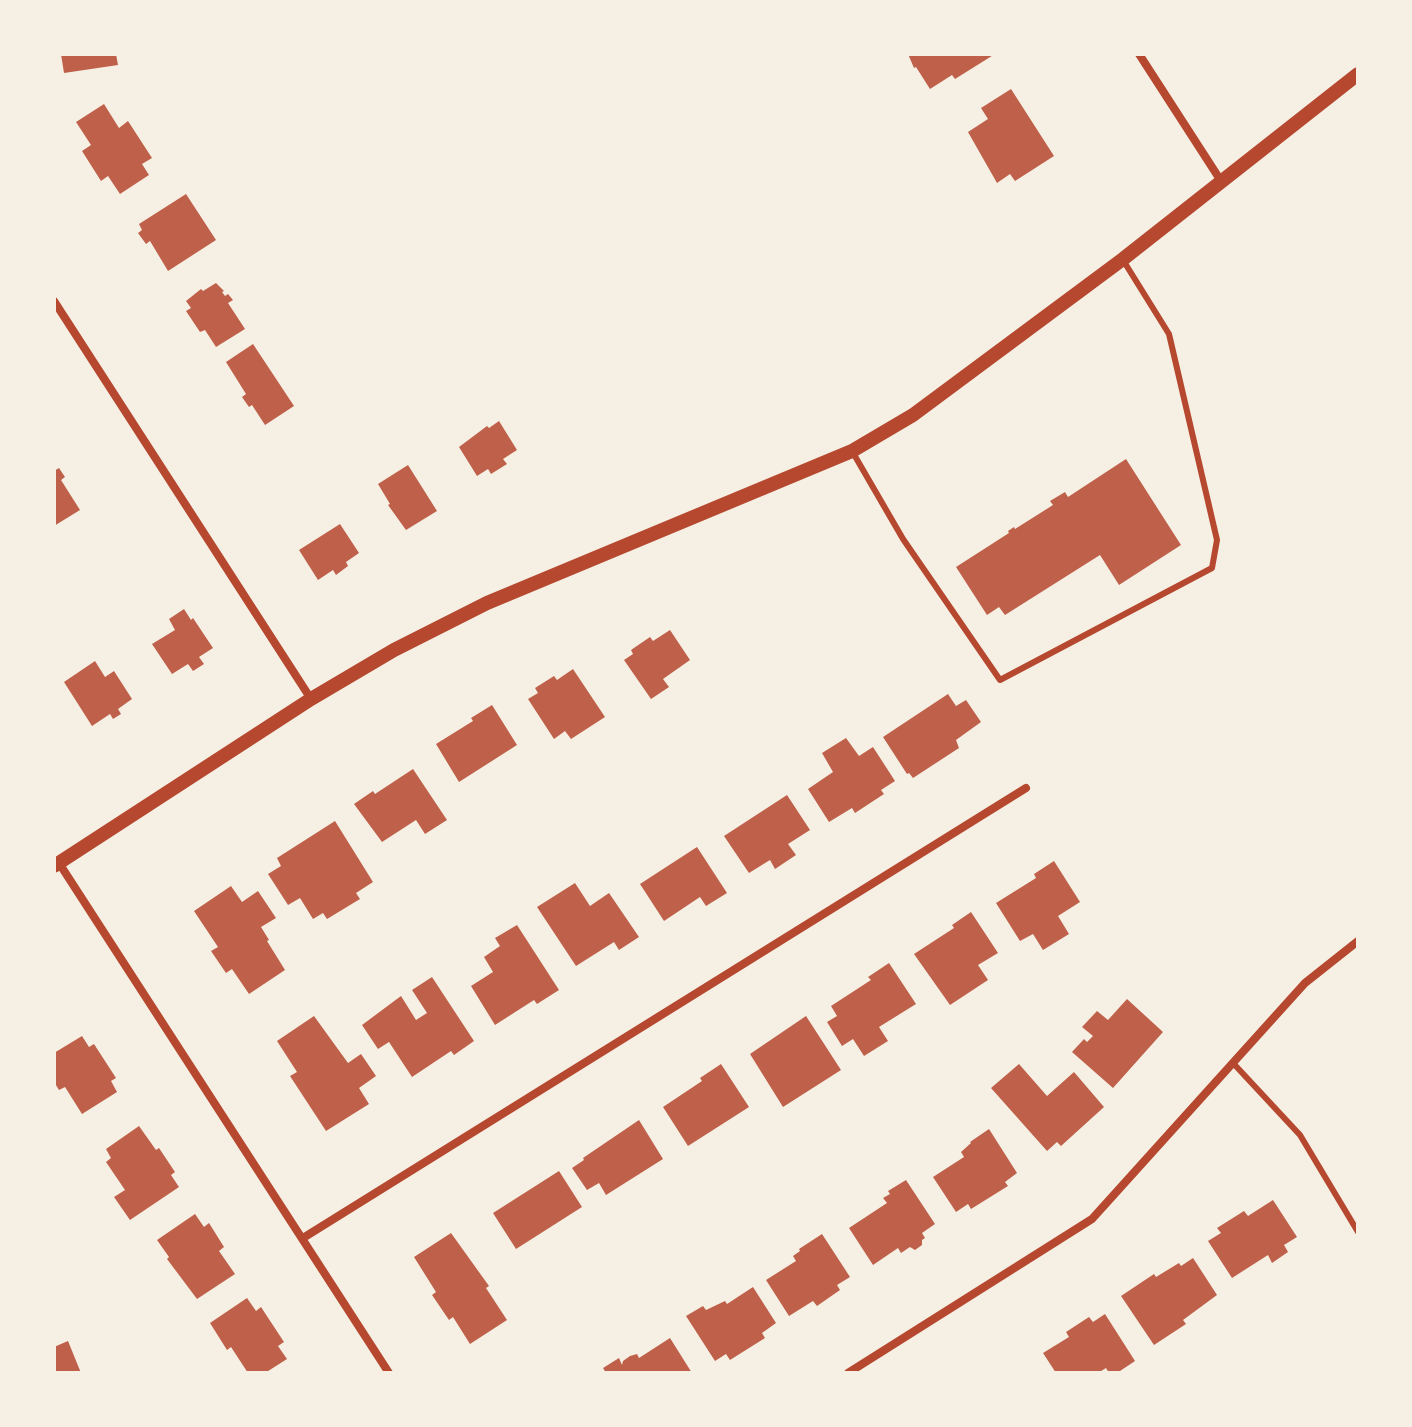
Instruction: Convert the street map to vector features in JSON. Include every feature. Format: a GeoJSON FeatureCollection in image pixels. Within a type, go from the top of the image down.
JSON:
{"type":"FeatureCollection","features":[{"type":"Feature","properties":{"kind":"street"},"geometry":{"type":"LineString","coordinates":[[1139,54],[1221,181]]}},
{"type":"Feature","properties":{"kind":"street"},"geometry":{"type":"LineString","coordinates":[[389,1373],[57,865],[311,699],[394,650],[487,603],[852,451],[913,415],[1123,259],[1358,74]]}},
{"type":"Feature","properties":{"kind":"street"},"geometry":{"type":"LineString","coordinates":[[54,301],[311,699]]}},
{"type":"Feature","properties":{"kind":"street"},"geometry":{"type":"LineString","coordinates":[[303,1238],[1026,788]]}},
{"type":"Feature","properties":{"kind":"street"},"geometry":{"type":"LineString","coordinates":[[848,1373],[1092,1219],[1305,983],[1358,941]]}},
{"type":"Feature","properties":{"kind":"lane"},"geometry":{"type":"LineString","coordinates":[[852,451],[903,539],[1000,680],[1212,568],[1217,540],[1169,334],[1123,259]]}},
{"type":"Feature","properties":{"kind":"lane"},"geometry":{"type":"LineString","coordinates":[[1233,1063],[1300,1135],[1358,1232]]}},
{"type":"Feature","properties":{"kind":"building"},"geometry":{"type":"Polygon","coordinates":[[[61,54],[116,54],[118,65],[64,73],[61,54]]]}},
{"type":"Feature","properties":{"kind":"building"},"geometry":{"type":"Polygon","coordinates":[[[908,54],[995,54],[955,79],[952,75],[930,89],[908,54]]]}},
{"type":"Feature","properties":{"kind":"building"},"geometry":{"type":"Polygon","coordinates":[[[1011,89],[1054,156],[1015,181],[1010,174],[997,183],[968,132],[988,119],[981,108],[1011,89]]]}},
{"type":"Feature","properties":{"kind":"building"},"geometry":{"type":"Polygon","coordinates":[[[104,104],[119,128],[128,121],[152,158],[142,164],[149,175],[120,194],[108,176],[101,181],[82,151],[91,145],[76,122],[104,104]]]}},
{"type":"Feature","properties":{"kind":"building"},"geometry":{"type":"Polygon","coordinates":[[[186,194],[216,240],[168,271],[150,241],[146,244],[138,233],[142,230],[139,224],[186,194]]]}},
{"type":"Feature","properties":{"kind":"building"},"geometry":{"type":"Polygon","coordinates":[[[216,283],[225,296],[228,294],[233,300],[228,303],[245,329],[216,347],[205,330],[200,332],[186,311],[191,308],[186,301],[201,289],[203,291],[216,283]]]}},
{"type":"Feature","properties":{"kind":"building"},"geometry":{"type":"Polygon","coordinates":[[[253,344],[294,406],[265,425],[252,405],[249,407],[242,397],[246,394],[226,362],[253,344]]]}},
{"type":"Feature","properties":{"kind":"building"},"geometry":{"type":"Polygon","coordinates":[[[499,421],[517,450],[503,459],[507,464],[491,474],[488,469],[477,476],[459,447],[499,421]]]}},
{"type":"Feature","properties":{"kind":"building"},"geometry":{"type":"Polygon","coordinates":[[[1126,459],[1181,545],[1119,585],[1100,555],[1005,615],[999,607],[987,615],[956,567],[1014,527],[1053,505],[1050,501],[1065,492],[1068,497],[1126,459]]]}},
{"type":"Feature","properties":{"kind":"building"},"geometry":{"type":"Polygon","coordinates":[[[408,465],[437,511],[406,530],[378,484],[408,465]]]}},
{"type":"Feature","properties":{"kind":"building"},"geometry":{"type":"Polygon","coordinates":[[[59,468],[65,477],[61,480],[80,510],[54,526],[54,471],[59,468]]]}},
{"type":"Feature","properties":{"kind":"building"},"geometry":{"type":"Polygon","coordinates":[[[340,524],[359,553],[346,562],[348,566],[336,575],[333,570],[318,580],[299,550],[340,524]]]}},
{"type":"Feature","properties":{"kind":"building"},"geometry":{"type":"Polygon","coordinates":[[[184,609],[213,648],[199,657],[204,664],[193,671],[188,664],[172,674],[152,644],[175,630],[169,619],[184,609]]]}},
{"type":"Feature","properties":{"kind":"building"},"geometry":{"type":"Polygon","coordinates":[[[670,630],[690,660],[663,679],[669,687],[651,699],[624,660],[633,654],[631,650],[650,637],[653,641],[670,630]]]}},
{"type":"Feature","properties":{"kind":"building"},"geometry":{"type":"Polygon","coordinates":[[[95,661],[105,677],[114,671],[132,699],[118,709],[121,714],[113,719],[110,714],[92,726],[64,682],[95,661]]]}},
{"type":"Feature","properties":{"kind":"building"},"geometry":{"type":"Polygon","coordinates":[[[573,669],[605,717],[571,739],[565,731],[554,739],[528,699],[538,693],[535,688],[554,676],[557,680],[573,669]]]}},
{"type":"Feature","properties":{"kind":"building"},"geometry":{"type":"Polygon","coordinates":[[[948,694],[956,706],[966,700],[981,722],[956,740],[959,748],[913,778],[907,774],[883,737],[948,694]]]}},
{"type":"Feature","properties":{"kind":"building"},"geometry":{"type":"Polygon","coordinates":[[[492,705],[517,745],[459,782],[436,744],[492,705]]]}},
{"type":"Feature","properties":{"kind":"building"},"geometry":{"type":"Polygon","coordinates":[[[846,738],[859,756],[873,747],[895,781],[881,790],[884,794],[855,813],[852,808],[829,822],[808,789],[833,772],[822,753],[846,738]]]}},
{"type":"Feature","properties":{"kind":"building"},"geometry":{"type":"Polygon","coordinates":[[[413,769],[447,820],[425,834],[416,820],[382,842],[354,804],[413,769]]]}},
{"type":"Feature","properties":{"kind":"building"},"geometry":{"type":"Polygon","coordinates":[[[787,795],[810,830],[788,844],[796,855],[775,869],[770,860],[749,873],[724,836],[787,795]]]}},
{"type":"Feature","properties":{"kind":"building"},"geometry":{"type":"Polygon","coordinates":[[[335,821],[373,882],[356,893],[360,899],[327,919],[323,913],[313,919],[300,898],[288,905],[268,874],[281,866],[277,858],[335,821]]]}},
{"type":"Feature","properties":{"kind":"building"},"geometry":{"type":"Polygon","coordinates":[[[697,847],[727,893],[706,906],[700,897],[664,921],[640,884],[697,847]]]}},
{"type":"Feature","properties":{"kind":"building"},"geometry":{"type":"Polygon","coordinates":[[[1054,861],[1080,902],[1058,916],[1069,934],[1043,950],[1033,934],[1020,941],[996,903],[1036,878],[1034,874],[1054,861]]]}},
{"type":"Feature","properties":{"kind":"building"},"geometry":{"type":"Polygon","coordinates":[[[575,883],[590,906],[609,893],[639,937],[619,950],[614,942],[576,966],[537,907],[575,883]]]}},
{"type":"Feature","properties":{"kind":"building"},"geometry":{"type":"Polygon","coordinates":[[[231,886],[242,902],[258,891],[276,918],[261,927],[285,970],[249,994],[232,969],[226,973],[211,951],[218,947],[194,911],[231,886]]]}},
{"type":"Feature","properties":{"kind":"building"},"geometry":{"type":"Polygon","coordinates":[[[971,912],[998,953],[978,965],[988,980],[950,1005],[914,954],[954,928],[952,925],[971,912]]]}},
{"type":"Feature","properties":{"kind":"building"},"geometry":{"type":"Polygon","coordinates":[[[517,925],[559,990],[537,1004],[534,1000],[495,1025],[471,986],[493,972],[484,957],[500,946],[495,938],[517,925]]]}},
{"type":"Feature","properties":{"kind":"building"},"geometry":{"type":"Polygon","coordinates":[[[889,963],[916,1004],[879,1027],[888,1041],[864,1056],[853,1039],[842,1046],[827,1022],[837,1016],[831,1006],[871,980],[868,977],[889,963]]]}},
{"type":"Feature","properties":{"kind":"building"},"geometry":{"type":"Polygon","coordinates":[[[432,977],[474,1041],[454,1055],[451,1051],[412,1077],[389,1042],[378,1049],[362,1025],[401,996],[416,1020],[427,1013],[412,990],[432,977]]]}},
{"type":"Feature","properties":{"kind":"building"},"geometry":{"type":"Polygon","coordinates":[[[1127,999],[1163,1032],[1113,1088],[1072,1052],[1084,1039],[1087,1042],[1093,1036],[1082,1027],[1097,1011],[1108,1020],[1127,999]]]}},
{"type":"Feature","properties":{"kind":"building"},"geometry":{"type":"Polygon","coordinates":[[[314,1016],[348,1063],[361,1054],[376,1076],[359,1088],[369,1104],[326,1131],[290,1076],[297,1072],[277,1041],[314,1016]]]}},
{"type":"Feature","properties":{"kind":"building"},"geometry":{"type":"Polygon","coordinates":[[[806,1016],[841,1070],[783,1107],[750,1054],[806,1016]]]}},
{"type":"Feature","properties":{"kind":"building"},"geometry":{"type":"Polygon","coordinates":[[[82,1036],[89,1047],[94,1044],[116,1078],[111,1081],[117,1092],[82,1114],[65,1087],[59,1090],[54,1082],[54,1053],[82,1036]]]}},
{"type":"Feature","properties":{"kind":"building"},"geometry":{"type":"Polygon","coordinates":[[[721,1064],[749,1107],[688,1146],[663,1107],[721,1064]]]}},
{"type":"Feature","properties":{"kind":"building"},"geometry":{"type":"Polygon","coordinates":[[[1019,1064],[1047,1096],[1074,1072],[1104,1107],[1061,1146],[1057,1142],[1047,1151],[991,1088],[1019,1064]]]}},
{"type":"Feature","properties":{"kind":"building"},"geometry":{"type":"Polygon","coordinates":[[[639,1120],[663,1159],[606,1195],[599,1183],[587,1190],[572,1168],[639,1120]]]}},
{"type":"Feature","properties":{"kind":"building"},"geometry":{"type":"Polygon","coordinates":[[[139,1126],[175,1172],[171,1175],[179,1187],[130,1220],[114,1197],[125,1190],[106,1162],[111,1158],[106,1149],[139,1126]]]}},
{"type":"Feature","properties":{"kind":"building"},"geometry":{"type":"Polygon","coordinates":[[[989,1129],[1017,1173],[1005,1182],[1008,1186],[971,1209],[968,1204],[956,1212],[933,1177],[964,1157],[961,1152],[989,1129]]]}},
{"type":"Feature","properties":{"kind":"building"},"geometry":{"type":"Polygon","coordinates":[[[559,1171],[582,1207],[516,1249],[493,1213],[559,1171]]]}},
{"type":"Feature","properties":{"kind":"building"},"geometry":{"type":"Polygon","coordinates":[[[906,1180],[935,1224],[922,1233],[925,1238],[915,1250],[910,1247],[901,1253],[898,1248],[873,1265],[849,1228],[887,1203],[883,1198],[890,1194],[888,1191],[906,1180]]]}},
{"type":"Feature","properties":{"kind":"building"},"geometry":{"type":"Polygon","coordinates":[[[1273,1200],[1297,1237],[1284,1245],[1288,1252],[1272,1263],[1268,1255],[1232,1278],[1208,1241],[1221,1233],[1217,1228],[1244,1211],[1248,1216],[1273,1200]]]}},
{"type":"Feature","properties":{"kind":"building"},"geometry":{"type":"Polygon","coordinates":[[[195,1214],[204,1227],[209,1223],[224,1247],[219,1251],[235,1274],[197,1299],[157,1240],[195,1214]]]}},
{"type":"Feature","properties":{"kind":"building"},"geometry":{"type":"Polygon","coordinates":[[[451,1233],[489,1286],[486,1288],[507,1320],[470,1344],[453,1317],[449,1320],[432,1295],[436,1292],[414,1257],[451,1233]]]}},
{"type":"Feature","properties":{"kind":"building"},"geometry":{"type":"Polygon","coordinates":[[[822,1234],[850,1277],[837,1285],[840,1290],[817,1306],[813,1301],[789,1316],[766,1280],[796,1261],[793,1256],[799,1249],[822,1234]]]}},
{"type":"Feature","properties":{"kind":"building"},"geometry":{"type":"Polygon","coordinates":[[[1193,1258],[1217,1295],[1183,1320],[1186,1324],[1154,1345],[1121,1296],[1154,1274],[1156,1277],[1193,1258]]]}},
{"type":"Feature","properties":{"kind":"building"},"geometry":{"type":"Polygon","coordinates":[[[753,1287],[776,1323],[762,1333],[765,1338],[730,1360],[726,1354],[715,1361],[686,1316],[703,1306],[706,1310],[725,1301],[727,1304],[753,1287]]]}},
{"type":"Feature","properties":{"kind":"building"},"geometry":{"type":"Polygon","coordinates":[[[247,1298],[256,1311],[261,1307],[284,1342],[278,1346],[287,1359],[265,1373],[248,1373],[231,1347],[227,1350],[210,1323],[247,1298]]]}},
{"type":"Feature","properties":{"kind":"building"},"geometry":{"type":"Polygon","coordinates":[[[1105,1314],[1135,1361],[1117,1373],[1109,1373],[1106,1368],[1098,1373],[1056,1373],[1043,1353],[1069,1337],[1066,1332],[1089,1317],[1093,1322],[1105,1314]]]}},
{"type":"Feature","properties":{"kind":"building"},"geometry":{"type":"Polygon","coordinates":[[[670,1338],[692,1373],[606,1373],[603,1368],[619,1358],[622,1365],[630,1356],[637,1354],[639,1358],[670,1338]]]}},
{"type":"Feature","properties":{"kind":"building"},"geometry":{"type":"Polygon","coordinates":[[[68,1341],[81,1373],[54,1373],[54,1347],[68,1341]]]}}]}
